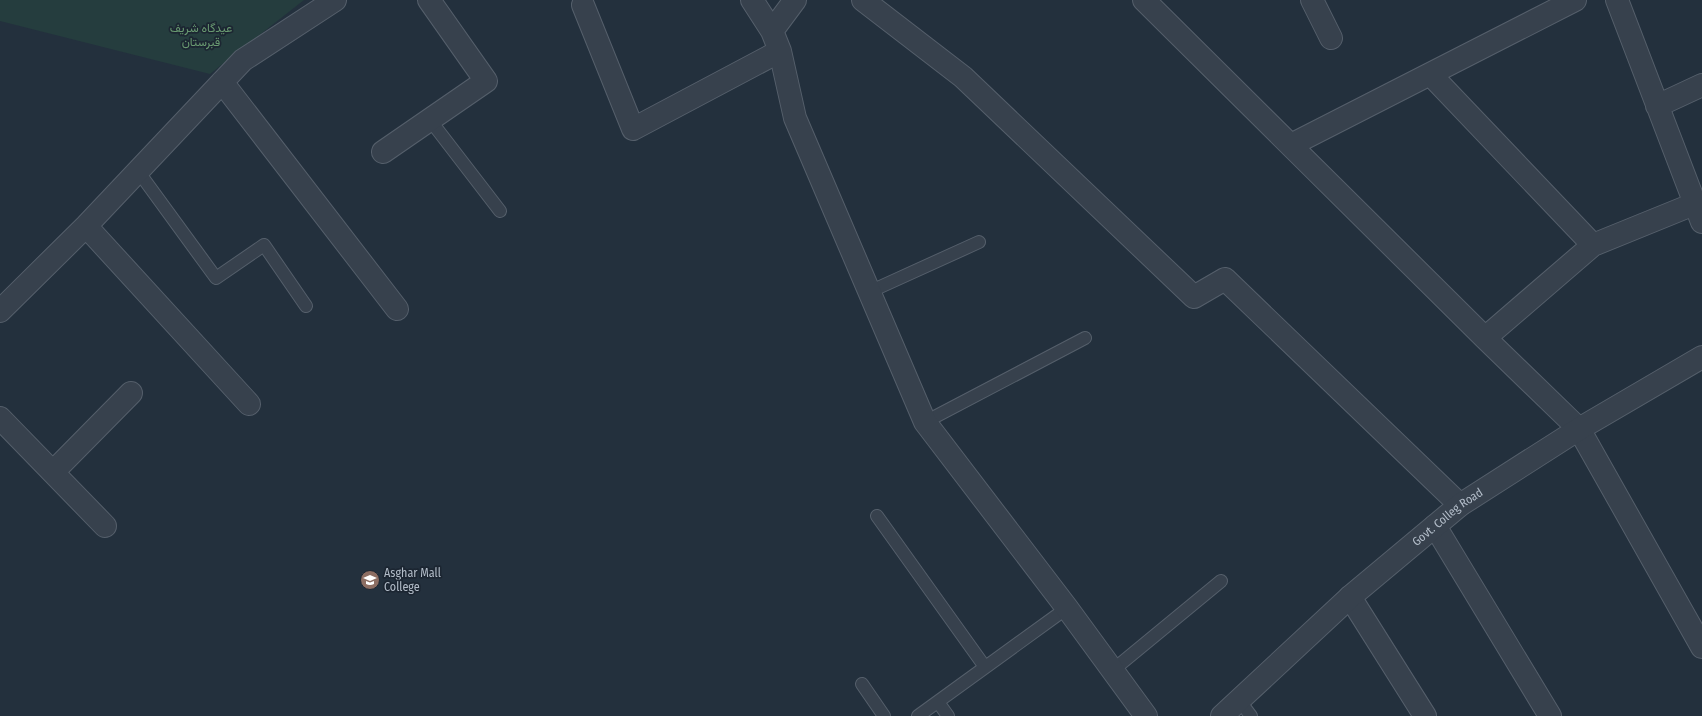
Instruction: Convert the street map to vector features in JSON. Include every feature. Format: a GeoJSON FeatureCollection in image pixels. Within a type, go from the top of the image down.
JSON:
{"type":"FeatureCollection","features":[{"type":"Feature","properties":{"kind":"street"},"geometry":{"type":"LineString","coordinates":[[0,311],[86,226],[243,60],[335,0]]}},
{"type":"Feature","properties":{"kind":"street"},"geometry":{"type":"LineString","coordinates":[[383,152],[486,81],[429,0]]}},
{"type":"Feature","properties":{"kind":"street"},"geometry":{"type":"LineString","coordinates":[[752,0],[772,31],[780,51],[795,118],[925,422],[1067,608],[1146,716]]}},
{"type":"Feature","properties":{"kind":"street"},"geometry":{"type":"LineString","coordinates":[[772,31],[795,0]]}},
{"type":"Feature","properties":{"kind":"street"},"geometry":{"type":"LineString","coordinates":[[863,0],[963,78],[1194,297],[1225,279],[1460,505]]}},
{"type":"Feature","properties":{"kind":"street"},"geometry":{"type":"LineString","coordinates":[[1144,0],[1485,338],[1579,429],[1702,647]]}},
{"type":"Feature","properties":{"kind":"street"},"geometry":{"type":"LineString","coordinates":[[1312,0],[1331,38]]}},
{"type":"Feature","properties":{"kind":"street"},"geometry":{"type":"LineString","coordinates":[[1291,146],[1575,0]]}},
{"type":"Feature","properties":{"kind":"street"},"geometry":{"type":"LineString","coordinates":[[1485,338],[1593,245],[1698,213],[1617,0]]}},
{"type":"Feature","properties":{"kind":"street"},"geometry":{"type":"LineString","coordinates":[[585,2],[633,129],[780,51]]}},
{"type":"Feature","properties":{"kind":"street"},"geometry":{"type":"LineString","coordinates":[[1431,75],[1593,245]]}},
{"type":"Feature","properties":{"kind":"street"},"geometry":{"type":"LineString","coordinates":[[222,82],[397,309]]}},
{"type":"Feature","properties":{"kind":"street"},"geometry":{"type":"LineString","coordinates":[[1657,106],[1702,84]]}},
{"type":"Feature","properties":{"kind":"street"},"geometry":{"type":"LineString","coordinates":[[86,226],[249,404]]}},
{"type":"Feature","properties":{"kind":"street","name":"Govt. Colleg Road"},"geometry":{"type":"LineString","coordinates":[[1222,716],[1245,708],[1350,596],[1460,505],[1579,429],[1702,357]]}},
{"type":"Feature","properties":{"kind":"street"},"geometry":{"type":"LineString","coordinates":[[53,472],[131,393]]}},
{"type":"Feature","properties":{"kind":"street"},"geometry":{"type":"LineString","coordinates":[[0,418],[105,526]]}},
{"type":"Feature","properties":{"kind":"street"},"geometry":{"type":"LineString","coordinates":[[1435,526],[1550,716]]}},
{"type":"Feature","properties":{"kind":"street"},"geometry":{"type":"LineString","coordinates":[[1350,596],[1425,716]]}},
{"type":"Feature","properties":{"kind":"lane"},"geometry":{"type":"LineString","coordinates":[[430,120],[500,211]]}},
{"type":"Feature","properties":{"kind":"lane"},"geometry":{"type":"LineString","coordinates":[[138,171],[216,278],[264,245],[306,306]]}},
{"type":"Feature","properties":{"kind":"lane"},"geometry":{"type":"LineString","coordinates":[[869,292],[979,242]]}},
{"type":"Feature","properties":{"kind":"lane"},"geometry":{"type":"LineString","coordinates":[[925,422],[1085,338]]}},
{"type":"Feature","properties":{"kind":"lane"},"geometry":{"type":"LineString","coordinates":[[877,516],[985,667]]}},
{"type":"Feature","properties":{"kind":"lane"},"geometry":{"type":"LineString","coordinates":[[1113,670],[1221,581]]}},
{"type":"Feature","properties":{"kind":"lane"},"geometry":{"type":"LineString","coordinates":[[918,716],[1067,608]]}},
{"type":"Feature","properties":{"kind":"lane"},"geometry":{"type":"LineString","coordinates":[[862,684],[884,716]]}},
{"type":"Feature","properties":{"kind":"lane"},"geometry":{"type":"LineString","coordinates":[[938,702],[948,716]]}},
{"type":"Feature","properties":{"kind":"green space","name":"عیدگاہ شریف قبرستان"},"geometry":{"type":"Polygon","coordinates":[[[0,0],[304,0],[210,74],[0,21],[0,0]]]}},
{"type":"Feature","properties":{"kind":"place","name":"Asghar Mall College"},"geometry":{"type":"Point","coordinates":[370,580]}}]}
